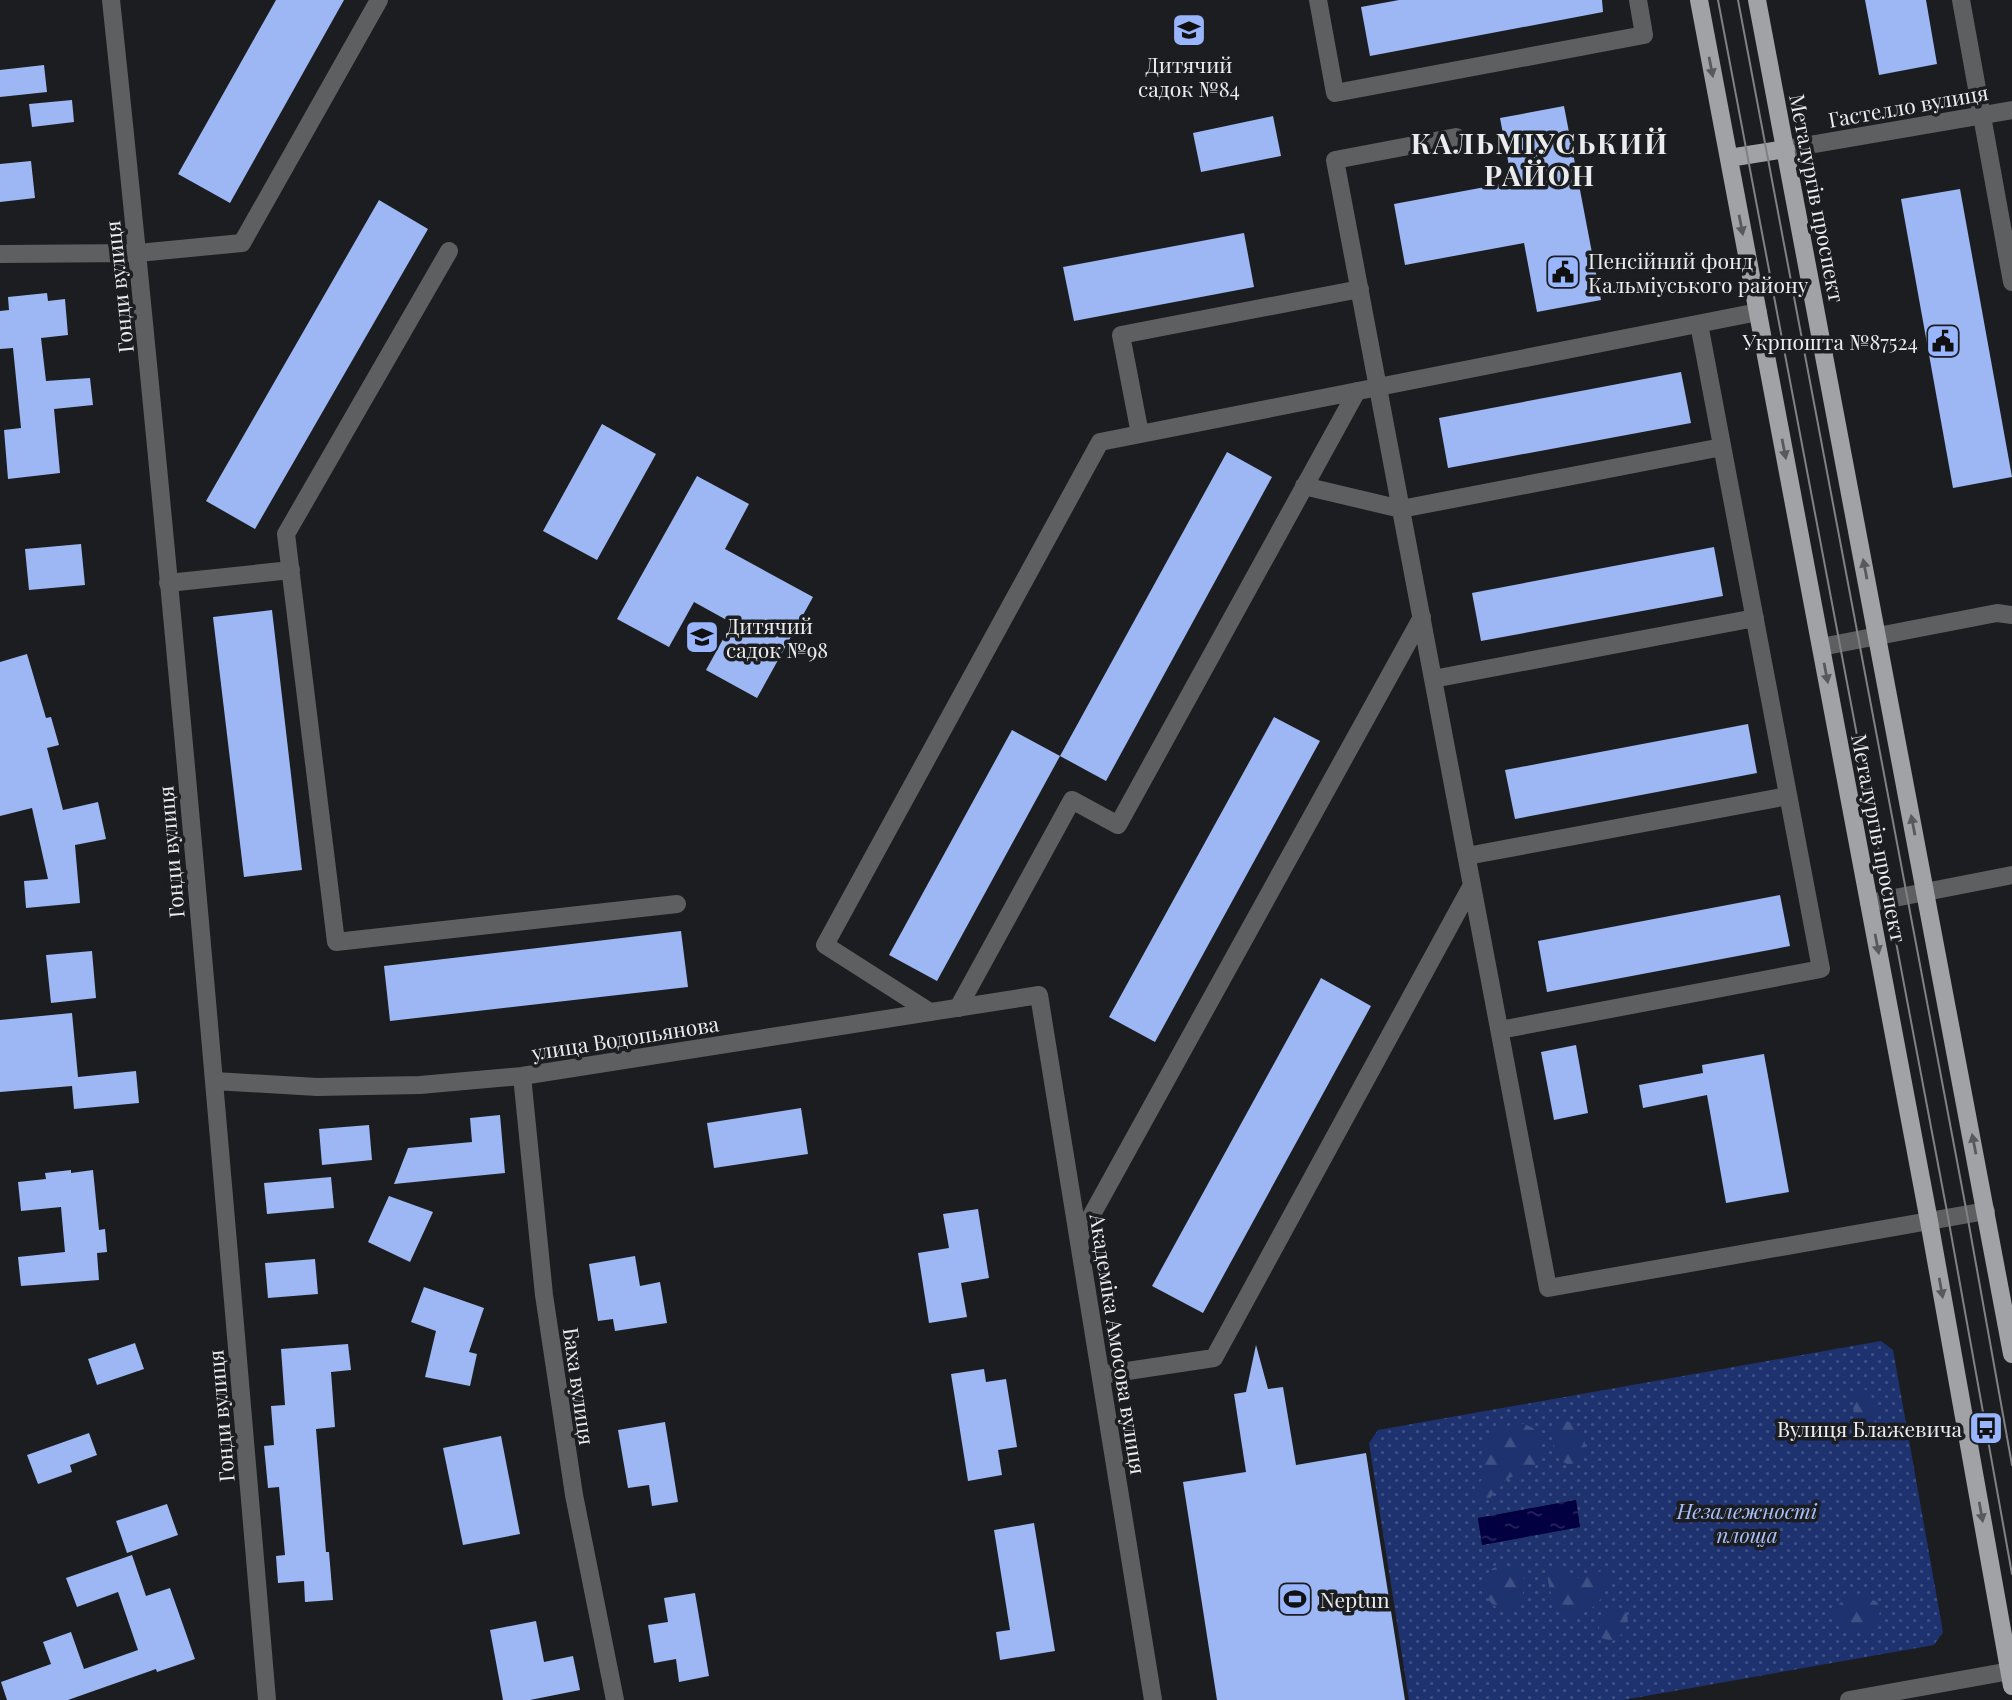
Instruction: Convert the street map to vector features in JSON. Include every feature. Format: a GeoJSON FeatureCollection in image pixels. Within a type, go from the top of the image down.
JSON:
{"type":"FeatureCollection","features":[{"type":"Feature","properties":{"kind":"main road","name":"Металургів проспект"},"geometry":{"type":"LineString","coordinates":[[1699,0],[1929,1221],[2011,1676]]}},
{"type":"Feature","properties":{"kind":"main road","name":"Металургів проспект"},"geometry":{"type":"LineString","coordinates":[[1757,0],[2012,1354]]}},
{"type":"Feature","properties":{"kind":"main road","name":"Гастелло вулиця"},"geometry":{"type":"LineString","coordinates":[[1729,158],[1786,149]]}},
{"type":"Feature","properties":{"kind":"street","name":"Гонди вулиця"},"geometry":{"type":"LineString","coordinates":[[111,0],[138,253],[215,1081],[267,1700]]}},
{"type":"Feature","properties":{"kind":"street"},"geometry":{"type":"LineString","coordinates":[[0,254],[138,253],[242,243],[379,0]]}},
{"type":"Feature","properties":{"kind":"street"},"geometry":{"type":"LineString","coordinates":[[1318,0],[1335,93],[1644,35],[1638,0]]}},
{"type":"Feature","properties":{"kind":"street"},"geometry":{"type":"LineString","coordinates":[[1961,0],[2011,271]]}},
{"type":"Feature","properties":{"kind":"street","name":"Гастелло вулиця"},"geometry":{"type":"LineString","coordinates":[[1786,149],[2012,110]]}},
{"type":"Feature","properties":{"kind":"street"},"geometry":{"type":"LineString","coordinates":[[1456,136],[1335,160],[1549,1288],[1986,1211]]}},
{"type":"Feature","properties":{"kind":"street"},"geometry":{"type":"LineString","coordinates":[[449,251],[286,534],[336,942],[677,904]]}},
{"type":"Feature","properties":{"kind":"street"},"geometry":{"type":"LineString","coordinates":[[1140,434],[1121,335],[1360,289]]}},
{"type":"Feature","properties":{"kind":"street"},"geometry":{"type":"LineString","coordinates":[[930,1012],[825,945],[1100,442],[1758,312]]}},
{"type":"Feature","properties":{"kind":"street"},"geometry":{"type":"LineString","coordinates":[[1500,1030],[1821,970],[1699,324]]}},
{"type":"Feature","properties":{"kind":"street"},"geometry":{"type":"LineString","coordinates":[[958,1008],[1072,800],[1118,825],[1357,391]]}},
{"type":"Feature","properties":{"kind":"street"},"geometry":{"type":"LineString","coordinates":[[1304,486],[1401,509],[1722,447]]}},
{"type":"Feature","properties":{"kind":"street"},"geometry":{"type":"LineString","coordinates":[[168,583],[291,570]]}},
{"type":"Feature","properties":{"kind":"street"},"geometry":{"type":"LineString","coordinates":[[1821,647],[1997,613],[2012,615]]}},
{"type":"Feature","properties":{"kind":"street"},"geometry":{"type":"LineString","coordinates":[[1079,1238],[1422,617]]}},
{"type":"Feature","properties":{"kind":"street"},"geometry":{"type":"LineString","coordinates":[[1433,679],[1755,618]]}},
{"type":"Feature","properties":{"kind":"street"},"geometry":{"type":"LineString","coordinates":[[1467,856],[1788,796]]}},
{"type":"Feature","properties":{"kind":"street"},"geometry":{"type":"LineString","coordinates":[[1869,903],[2012,875]]}},
{"type":"Feature","properties":{"kind":"street"},"geometry":{"type":"LineString","coordinates":[[1101,1375],[1214,1358],[1472,885]]}},
{"type":"Feature","properties":{"kind":"street","name":"улица Водопьянова"},"geometry":{"type":"LineString","coordinates":[[215,1081],[317,1087],[420,1085],[522,1076],[1039,995]]}},
{"type":"Feature","properties":{"kind":"street","name":"Академіка Амосова вулиця"},"geometry":{"type":"LineString","coordinates":[[1039,995],[1153,1700]]}},
{"type":"Feature","properties":{"kind":"street","name":"Баха вулиця"},"geometry":{"type":"LineString","coordinates":[[522,1076],[546,1308],[573,1495],[615,1700]]}},
{"type":"Feature","properties":{"kind":"street"},"geometry":{"type":"LineString","coordinates":[[1849,1700],[2011,1676]]}},
{"type":"Feature","properties":{"kind":"green space","name":"Незалежності площа"},"geometry":{"type":"Polygon","coordinates":[[[1881,1341],[1893,1350],[1943,1632],[1934,1645],[1623,1700],[1409,1700],[1369,1443],[1378,1430],[1881,1341]],[[1576,1500],[1478,1518],[1482,1545],[1580,1527],[1576,1500]]]}},
{"type":"Feature","properties":{"kind":"green space"},"geometry":{"type":"Polygon","coordinates":[[[1863,1389],[1869,1391],[1876,1415],[1875,1427],[1866,1436],[1858,1429],[1853,1408],[1853,1397],[1863,1389]]]}},
{"type":"Feature","properties":{"kind":"green space"},"geometry":{"type":"Polygon","coordinates":[[[1563,1421],[1576,1425],[1585,1441],[1582,1456],[1571,1464],[1559,1458],[1553,1442],[1553,1434],[1563,1421]]]}},
{"type":"Feature","properties":{"kind":"green space"},"geometry":{"type":"Polygon","coordinates":[[[1519,1423],[1537,1432],[1542,1450],[1541,1458],[1533,1468],[1503,1483],[1490,1498],[1478,1497],[1475,1490],[1485,1472],[1482,1458],[1484,1444],[1499,1430],[1519,1423]]]}},
{"type":"Feature","properties":{"kind":"green space"},"geometry":{"type":"Polygon","coordinates":[[[1500,1565],[1518,1570],[1524,1582],[1522,1596],[1510,1610],[1503,1610],[1491,1603],[1484,1590],[1485,1577],[1500,1565]]]}},
{"type":"Feature","properties":{"kind":"green space"},"geometry":{"type":"Polygon","coordinates":[[[1558,1568],[1577,1578],[1605,1570],[1609,1573],[1609,1582],[1600,1600],[1592,1608],[1584,1613],[1566,1614],[1554,1600],[1547,1575],[1558,1568]]]}},
{"type":"Feature","properties":{"kind":"green space"},"geometry":{"type":"Polygon","coordinates":[[[1856,1595],[1864,1595],[1877,1602],[1880,1612],[1871,1628],[1854,1633],[1845,1631],[1838,1624],[1835,1612],[1840,1603],[1856,1595]]]}},
{"type":"Feature","properties":{"kind":"green space"},"geometry":{"type":"Polygon","coordinates":[[[1624,1609],[1628,1623],[1624,1632],[1612,1641],[1601,1638],[1599,1626],[1604,1619],[1612,1611],[1624,1609]]]}},
{"type":"Feature","properties":{"kind":"water"},"geometry":{"type":"Polygon","coordinates":[[[1576,1500],[1580,1527],[1482,1545],[1478,1518],[1576,1500]]]}},
{"type":"Feature","properties":{"kind":"building"},"geometry":{"type":"Polygon","coordinates":[[[276,0],[344,0],[230,203],[178,174],[276,0]]]}},
{"type":"Feature","properties":{"kind":"building"},"geometry":{"type":"Polygon","coordinates":[[[1399,0],[1602,0],[1603,12],[1370,56],[1361,7],[1399,0]]]}},
{"type":"Feature","properties":{"kind":"building"},"geometry":{"type":"Polygon","coordinates":[[[1865,0],[1926,0],[1937,64],[1879,75],[1865,0]]]}},
{"type":"Feature","properties":{"kind":"building"},"geometry":{"type":"Polygon","coordinates":[[[44,65],[47,92],[0,97],[0,70],[44,65]]]}},
{"type":"Feature","properties":{"kind":"building"},"geometry":{"type":"Polygon","coordinates":[[[72,100],[74,122],[32,127],[29,104],[72,100]]]}},
{"type":"Feature","properties":{"kind":"building"},"geometry":{"type":"Polygon","coordinates":[[[1564,106],[1601,300],[1537,312],[1524,243],[1405,265],[1394,204],[1512,182],[1500,118],[1564,106]]]}},
{"type":"Feature","properties":{"kind":"building"},"geometry":{"type":"Polygon","coordinates":[[[1273,116],[1281,156],[1201,172],[1193,133],[1273,116]]]}},
{"type":"Feature","properties":{"kind":"building"},"geometry":{"type":"Polygon","coordinates":[[[31,161],[35,198],[0,202],[0,164],[31,161]]]}},
{"type":"Feature","properties":{"kind":"building"},"geometry":{"type":"Polygon","coordinates":[[[1960,189],[2012,477],[1953,488],[1901,199],[1960,189]]]}},
{"type":"Feature","properties":{"kind":"building"},"geometry":{"type":"Polygon","coordinates":[[[379,200],[428,229],[255,529],[206,501],[379,200]]]}},
{"type":"Feature","properties":{"kind":"building"},"geometry":{"type":"Polygon","coordinates":[[[1244,233],[1254,287],[1074,321],[1063,267],[1244,233]]]}},
{"type":"Feature","properties":{"kind":"building"},"geometry":{"type":"Polygon","coordinates":[[[47,293],[48,301],[65,299],[68,335],[41,338],[46,381],[90,378],[93,405],[54,409],[60,473],[8,479],[4,430],[21,428],[13,348],[0,349],[0,311],[9,310],[8,297],[47,293]]]}},
{"type":"Feature","properties":{"kind":"building"},"geometry":{"type":"Polygon","coordinates":[[[1681,372],[1691,423],[1448,468],[1439,418],[1681,372]]]}},
{"type":"Feature","properties":{"kind":"building"},"geometry":{"type":"Polygon","coordinates":[[[602,424],[656,454],[597,560],[543,531],[602,424]]]}},
{"type":"Feature","properties":{"kind":"building"},"geometry":{"type":"Polygon","coordinates":[[[1227,452],[1272,477],[1106,781],[1060,756],[1227,452]]]}},
{"type":"Feature","properties":{"kind":"building"},"geometry":{"type":"Polygon","coordinates":[[[697,476],[749,504],[725,549],[813,597],[757,698],[706,670],[732,623],[694,602],[669,647],[617,619],[697,476]]]}},
{"type":"Feature","properties":{"kind":"building"},"geometry":{"type":"Polygon","coordinates":[[[81,544],[85,585],[29,590],[25,549],[81,544]]]}},
{"type":"Feature","properties":{"kind":"building"},"geometry":{"type":"Polygon","coordinates":[[[1714,547],[1723,596],[1481,641],[1472,593],[1714,547]]]}},
{"type":"Feature","properties":{"kind":"building"},"geometry":{"type":"Polygon","coordinates":[[[272,610],[302,870],[244,877],[213,617],[272,610]]]}},
{"type":"Feature","properties":{"kind":"building"},"geometry":{"type":"Polygon","coordinates":[[[27,654],[46,718],[51,717],[59,745],[47,748],[63,810],[98,802],[106,839],[75,845],[80,903],[26,908],[24,881],[48,879],[32,808],[0,816],[0,662],[27,654]]]}},
{"type":"Feature","properties":{"kind":"building"},"geometry":{"type":"Polygon","coordinates":[[[1274,717],[1320,741],[1155,1042],[1109,1017],[1274,717]]]}},
{"type":"Feature","properties":{"kind":"building"},"geometry":{"type":"Polygon","coordinates":[[[1748,724],[1757,773],[1515,819],[1505,770],[1748,724]]]}},
{"type":"Feature","properties":{"kind":"building"},"geometry":{"type":"Polygon","coordinates":[[[1012,730],[1060,756],[937,981],[889,955],[1012,730]]]}},
{"type":"Feature","properties":{"kind":"building"},"geometry":{"type":"Polygon","coordinates":[[[1780,895],[1790,946],[1547,992],[1538,941],[1780,895]]]}},
{"type":"Feature","properties":{"kind":"building"},"geometry":{"type":"Polygon","coordinates":[[[681,931],[688,987],[390,1021],[384,966],[681,931]]]}},
{"type":"Feature","properties":{"kind":"building"},"geometry":{"type":"Polygon","coordinates":[[[92,951],[96,998],[51,1003],[46,955],[92,951]]]}},
{"type":"Feature","properties":{"kind":"building"},"geometry":{"type":"Polygon","coordinates":[[[1321,978],[1371,1006],[1203,1313],[1152,1286],[1321,978]]]}},
{"type":"Feature","properties":{"kind":"building"},"geometry":{"type":"Polygon","coordinates":[[[72,1013],[78,1077],[136,1071],[139,1103],[74,1109],[72,1086],[0,1092],[0,1020],[72,1013]]]}},
{"type":"Feature","properties":{"kind":"building"},"geometry":{"type":"Polygon","coordinates":[[[1576,1045],[1588,1113],[1554,1120],[1541,1052],[1576,1045]]]}},
{"type":"Feature","properties":{"kind":"building"},"geometry":{"type":"Polygon","coordinates":[[[1764,1054],[1789,1192],[1726,1203],[1707,1095],[1643,1108],[1639,1085],[1703,1073],[1702,1065],[1764,1054]]]}},
{"type":"Feature","properties":{"kind":"building"},"geometry":{"type":"Polygon","coordinates":[[[801,1108],[808,1154],[714,1168],[707,1123],[801,1108]]]}},
{"type":"Feature","properties":{"kind":"building"},"geometry":{"type":"Polygon","coordinates":[[[500,1115],[505,1173],[394,1184],[408,1148],[472,1142],[470,1118],[500,1115]]]}},
{"type":"Feature","properties":{"kind":"building"},"geometry":{"type":"Polygon","coordinates":[[[369,1125],[372,1160],[322,1165],[319,1129],[369,1125]]]}},
{"type":"Feature","properties":{"kind":"building"},"geometry":{"type":"Polygon","coordinates":[[[71,1170],[71,1173],[93,1170],[99,1230],[105,1229],[107,1252],[97,1253],[99,1280],[21,1286],[18,1257],[65,1252],[61,1207],[21,1211],[18,1182],[46,1179],[45,1173],[71,1170]]]}},
{"type":"Feature","properties":{"kind":"building"},"geometry":{"type":"Polygon","coordinates":[[[331,1177],[334,1208],[267,1214],[264,1183],[331,1177]]]}},
{"type":"Feature","properties":{"kind":"building"},"geometry":{"type":"Polygon","coordinates":[[[389,1196],[433,1212],[410,1262],[368,1242],[389,1196]]]}},
{"type":"Feature","properties":{"kind":"building"},"geometry":{"type":"Polygon","coordinates":[[[978,1209],[989,1278],[961,1283],[967,1317],[929,1323],[918,1253],[949,1248],[943,1214],[978,1209]]]}},
{"type":"Feature","properties":{"kind":"building"},"geometry":{"type":"Polygon","coordinates":[[[635,1256],[640,1286],[660,1282],[667,1323],[615,1331],[613,1319],[598,1321],[589,1264],[635,1256]]]}},
{"type":"Feature","properties":{"kind":"building"},"geometry":{"type":"Polygon","coordinates":[[[315,1259],[318,1294],[268,1298],[265,1263],[315,1259]]]}},
{"type":"Feature","properties":{"kind":"building"},"geometry":{"type":"Polygon","coordinates":[[[424,1287],[484,1308],[469,1352],[477,1354],[470,1386],[425,1377],[436,1331],[411,1322],[424,1287]]]}},
{"type":"Feature","properties":{"kind":"building"},"geometry":{"type":"Polygon","coordinates":[[[135,1343],[144,1369],[97,1385],[88,1359],[135,1343]]]}},
{"type":"Feature","properties":{"kind":"building"},"geometry":{"type":"Polygon","coordinates":[[[348,1344],[351,1370],[331,1372],[335,1427],[316,1429],[326,1552],[329,1552],[333,1600],[305,1602],[304,1581],[278,1583],[276,1556],[285,1555],[279,1487],[268,1488],[264,1446],[274,1445],[271,1406],[285,1405],[281,1349],[348,1344]]]}},
{"type":"Feature","properties":{"kind":"building"},"geometry":{"type":"Polygon","coordinates":[[[1256,1345],[1268,1389],[1283,1387],[1296,1465],[1366,1453],[1405,1700],[1217,1700],[1183,1482],[1246,1472],[1234,1394],[1246,1392],[1256,1345]]]}},
{"type":"Feature","properties":{"kind":"building"},"geometry":{"type":"Polygon","coordinates":[[[984,1369],[986,1382],[1006,1379],[1017,1447],[998,1450],[1002,1475],[968,1481],[951,1374],[984,1369]]]}},
{"type":"Feature","properties":{"kind":"building"},"geometry":{"type":"Polygon","coordinates":[[[665,1422],[678,1502],[652,1506],[649,1485],[628,1488],[618,1430],[665,1422]]]}},
{"type":"Feature","properties":{"kind":"building"},"geometry":{"type":"Polygon","coordinates":[[[89,1433],[97,1455],[70,1465],[72,1472],[38,1484],[27,1455],[89,1433]]]}},
{"type":"Feature","properties":{"kind":"building"},"geometry":{"type":"Polygon","coordinates":[[[501,1436],[520,1534],[463,1545],[443,1448],[501,1436]]]}},
{"type":"Feature","properties":{"kind":"building"},"geometry":{"type":"Polygon","coordinates":[[[167,1504],[178,1535],[127,1553],[116,1521],[167,1504]]]}},
{"type":"Feature","properties":{"kind":"building"},"geometry":{"type":"Polygon","coordinates":[[[1034,1523],[1055,1651],[1000,1660],[996,1632],[1010,1630],[994,1530],[1034,1523]]]}},
{"type":"Feature","properties":{"kind":"building"},"geometry":{"type":"Polygon","coordinates":[[[132,1555],[146,1596],[170,1588],[195,1659],[157,1672],[156,1669],[68,1700],[7,1700],[1,1682],[51,1664],[43,1642],[71,1632],[84,1669],[138,1650],[118,1592],[77,1607],[66,1578],[132,1555]]]}},
{"type":"Feature","properties":{"kind":"building"},"geometry":{"type":"Polygon","coordinates":[[[695,1593],[709,1676],[679,1682],[676,1659],[654,1663],[648,1625],[668,1622],[664,1598],[695,1593]]]}},
{"type":"Feature","properties":{"kind":"building"},"geometry":{"type":"Polygon","coordinates":[[[536,1621],[544,1662],[573,1656],[580,1690],[530,1700],[503,1700],[490,1630],[536,1621]]]}},
{"type":"Feature","properties":{"kind":"tram line"},"geometry":{"type":"LineString","coordinates":[[1718,0],[1948,1217],[2012,1574]]}},
{"type":"Feature","properties":{"kind":"tram line"},"geometry":{"type":"LineString","coordinates":[[1738,0],[2012,1465]]}},
{"type":"Feature","properties":{"kind":"place","name":"Дитячий садок №84"},"geometry":{"type":"Point","coordinates":[1189,30]}},
{"type":"Feature","properties":{"kind":"place","name":"Пенсійний фонд Кальміуського району"},"geometry":{"type":"Point","coordinates":[1563,272]}},
{"type":"Feature","properties":{"kind":"place","name":"Укрпошта №87524"},"geometry":{"type":"Point","coordinates":[1943,341]}},
{"type":"Feature","properties":{"kind":"place","name":"Дитячий садок №98"},"geometry":{"type":"Point","coordinates":[702,637]}},
{"type":"Feature","properties":{"kind":"place","name":"Вулиця Блажевича"},"geometry":{"type":"Point","coordinates":[1986,1428]}},
{"type":"Feature","properties":{"kind":"place","name":"Neptun"},"geometry":{"type":"Point","coordinates":[1295,1599]}},
{"type":"Feature","properties":{"kind":"district","name":"КАЛЬМІУСЬКИЙ РАЙОН"},"geometry":{"type":"Point","coordinates":[1540,158]}}]}
